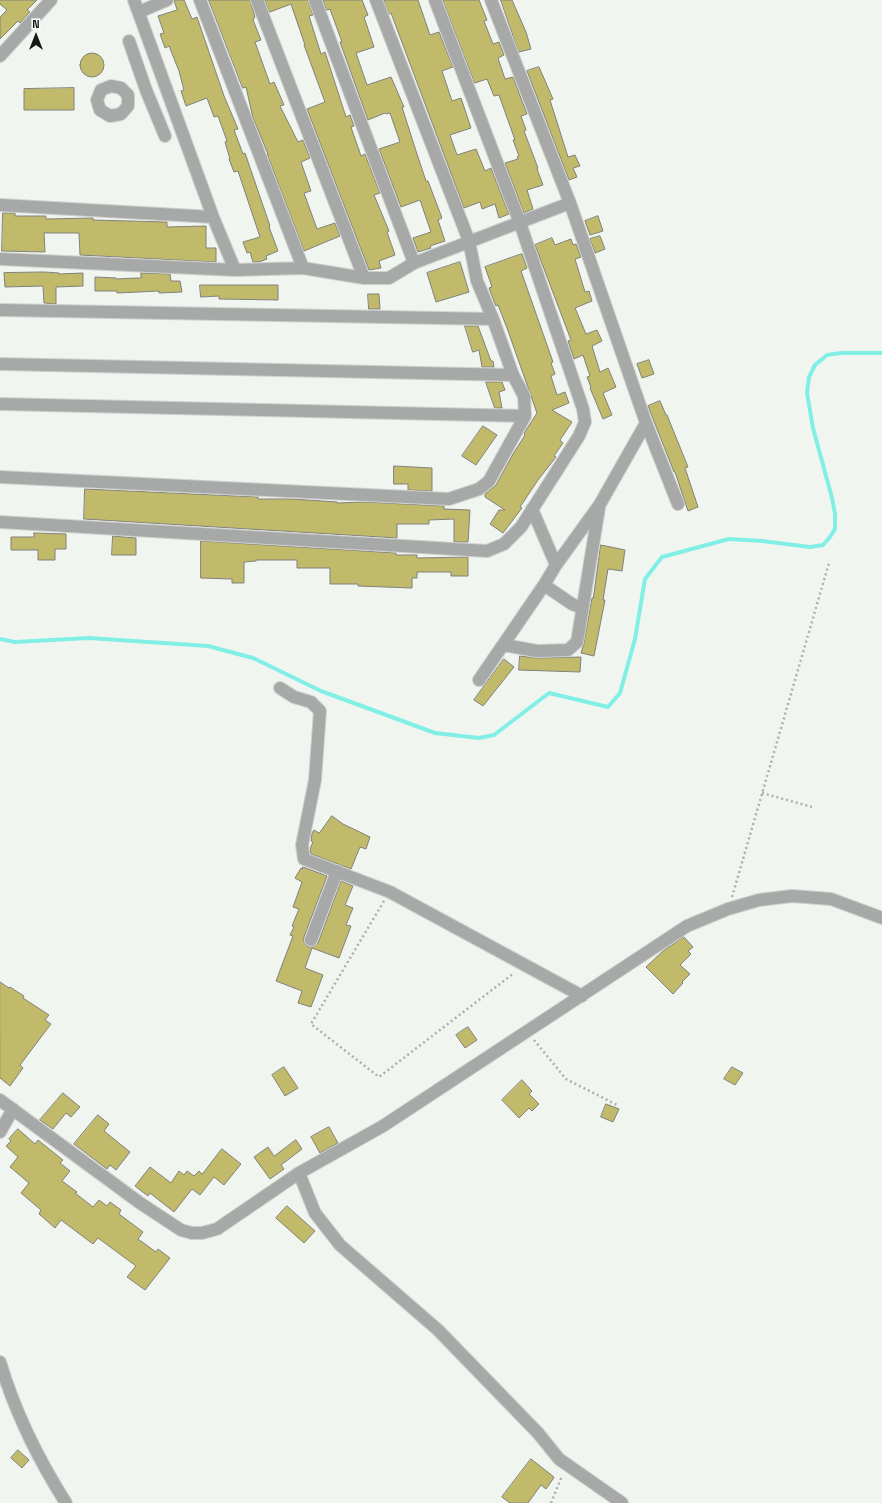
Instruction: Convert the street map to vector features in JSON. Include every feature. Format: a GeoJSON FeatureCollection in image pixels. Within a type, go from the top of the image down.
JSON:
{"type":"FeatureCollection","features":[{"type":"Feature","properties":{"kind":"street"},"geometry":{"type":"LineString","coordinates":[[0,56],[51,0]]}},
{"type":"Feature","properties":{"kind":"street"},"geometry":{"type":"LineString","coordinates":[[134,0],[213,217],[235,270]]}},
{"type":"Feature","properties":{"kind":"street"},"geometry":{"type":"LineString","coordinates":[[139,12],[167,0]]}},
{"type":"Feature","properties":{"kind":"street"},"geometry":{"type":"LineString","coordinates":[[200,0],[303,268]]}},
{"type":"Feature","properties":{"kind":"street"},"geometry":{"type":"LineString","coordinates":[[257,0],[364,278]]}},
{"type":"Feature","properties":{"kind":"street"},"geometry":{"type":"LineString","coordinates":[[314,0],[414,263]]}},
{"type":"Feature","properties":{"kind":"street"},"geometry":{"type":"LineString","coordinates":[[0,477],[449,499],[479,489],[489,481],[525,416],[524,396],[513,375],[493,319],[476,281],[469,241],[376,0]]}},
{"type":"Feature","properties":{"kind":"street"},"geometry":{"type":"LineString","coordinates":[[0,522],[486,551],[504,544],[521,527],[579,436],[585,422],[583,409],[520,223],[435,0]]}},
{"type":"Feature","properties":{"kind":"street"},"geometry":{"type":"LineString","coordinates":[[491,0],[570,203],[646,423],[678,504]]}},
{"type":"Feature","properties":{"kind":"street"},"geometry":{"type":"LineString","coordinates":[[129,41],[164,136]]}},
{"type":"Feature","properties":{"kind":"street"},"geometry":{"type":"LineString","coordinates":[[128,95],[165,85]]}},
{"type":"Feature","properties":{"kind":"street"},"geometry":{"type":"LineString","coordinates":[[0,259],[235,270],[303,268],[364,278],[389,278],[414,263],[570,203]]}},
{"type":"Feature","properties":{"kind":"street"},"geometry":{"type":"LineString","coordinates":[[0,205],[213,217]]}},
{"type":"Feature","properties":{"kind":"street"},"geometry":{"type":"LineString","coordinates":[[0,310],[493,319]]}},
{"type":"Feature","properties":{"kind":"street"},"geometry":{"type":"LineString","coordinates":[[0,364],[513,375]]}},
{"type":"Feature","properties":{"kind":"street"},"geometry":{"type":"LineString","coordinates":[[0,404],[525,416]]}},
{"type":"Feature","properties":{"kind":"street"},"geometry":{"type":"LineString","coordinates":[[479,680],[504,645],[556,565],[600,504],[646,423]]}},
{"type":"Feature","properties":{"kind":"street"},"geometry":{"type":"LineString","coordinates":[[504,645],[537,651],[568,650],[577,642],[600,504]]}},
{"type":"Feature","properties":{"kind":"street"},"geometry":{"type":"LineString","coordinates":[[532,509],[556,565]]}},
{"type":"Feature","properties":{"kind":"street"},"geometry":{"type":"LineString","coordinates":[[544,585],[572,604],[582,608]]}},
{"type":"Feature","properties":{"kind":"street"},"geometry":{"type":"LineString","coordinates":[[280,688],[294,697],[310,702],[320,711],[315,780],[302,845],[304,859],[390,892],[582,996]]}},
{"type":"Feature","properties":{"kind":"street"},"geometry":{"type":"LineString","coordinates":[[311,940],[337,871]]}},
{"type":"Feature","properties":{"kind":"street"},"geometry":{"type":"LineString","coordinates":[[0,1100],[140,1203],[181,1230],[192,1233],[202,1233],[217,1229],[300,1174],[383,1126],[686,926],[728,908],[759,900],[792,896],[832,899],[882,918]]}},
{"type":"Feature","properties":{"kind":"street"},"geometry":{"type":"LineString","coordinates":[[0,1132],[12,1109]]}},
{"type":"Feature","properties":{"kind":"street"},"geometry":{"type":"LineString","coordinates":[[300,1174],[315,1213],[340,1245],[438,1330],[565,1463],[622,1503]]}},
{"type":"Feature","properties":{"kind":"street"},"geometry":{"type":"LineString","coordinates":[[0,1362],[26,1433],[52,1481],[66,1503]]}},
{"type":"Feature","properties":{"kind":"path"},"geometry":{"type":"LineString","coordinates":[[728,908],[829,563]]}},
{"type":"Feature","properties":{"kind":"path"},"geometry":{"type":"LineString","coordinates":[[762,793],[812,807]]}},
{"type":"Feature","properties":{"kind":"path"},"geometry":{"type":"LineString","coordinates":[[390,892],[311,1024],[379,1077],[524,965]]}},
{"type":"Feature","properties":{"kind":"path"},"geometry":{"type":"LineString","coordinates":[[527,1031],[566,1079],[619,1106]]}},
{"type":"Feature","properties":{"kind":"path"},"geometry":{"type":"LineString","coordinates":[[551,1503],[562,1479],[565,1463]]}},
{"type":"Feature","properties":{"kind":"building"},"geometry":{"type":"Polygon","coordinates":[[[0,0],[37,0],[27,10],[30,12],[20,23],[18,21],[0,39],[0,17],[7,10],[0,4],[0,0]]]}},
{"type":"Feature","properties":{"kind":"building"},"geometry":{"type":"Polygon","coordinates":[[[174,0],[184,0],[192,19],[197,17],[224,96],[238,129],[234,130],[243,154],[245,153],[270,226],[269,227],[278,251],[266,256],[267,259],[259,262],[253,262],[250,252],[247,253],[243,242],[260,237],[238,171],[234,172],[229,159],[225,142],[227,141],[218,116],[214,117],[207,98],[186,106],[181,91],[184,90],[179,71],[169,46],[165,48],[160,34],[164,33],[158,16],[177,10],[174,0]]]}},
{"type":"Feature","properties":{"kind":"building"},"geometry":{"type":"Polygon","coordinates":[[[209,0],[250,0],[255,17],[253,20],[261,40],[255,42],[270,84],[274,82],[284,105],[280,106],[298,142],[303,140],[310,158],[301,162],[311,191],[304,193],[317,229],[335,223],[340,236],[304,251],[253,118],[246,87],[243,88],[209,0]]]}},
{"type":"Feature","properties":{"kind":"building"},"geometry":{"type":"Polygon","coordinates":[[[265,0],[308,0],[313,15],[309,16],[321,54],[325,52],[346,117],[350,115],[354,126],[351,127],[361,156],[365,154],[380,193],[374,195],[389,231],[387,232],[395,255],[379,261],[381,268],[369,270],[307,109],[325,102],[291,4],[270,12],[265,0]]]}},
{"type":"Feature","properties":{"kind":"building"},"geometry":{"type":"Polygon","coordinates":[[[323,0],[362,0],[368,15],[364,17],[374,47],[356,53],[367,85],[391,77],[404,107],[402,107],[426,181],[428,181],[442,218],[438,220],[445,241],[430,246],[431,248],[418,252],[413,238],[431,232],[420,200],[401,207],[379,149],[400,142],[390,113],[385,113],[368,120],[340,42],[342,42],[330,9],[327,10],[323,0]]]}},
{"type":"Feature","properties":{"kind":"building"},"geometry":{"type":"Polygon","coordinates":[[[384,0],[418,0],[430,35],[439,32],[453,67],[442,71],[452,101],[461,98],[471,128],[450,135],[457,155],[476,149],[485,171],[491,168],[509,214],[499,218],[495,204],[482,209],[480,202],[464,208],[391,13],[389,14],[384,0]]]}},
{"type":"Feature","properties":{"kind":"building"},"geometry":{"type":"Polygon","coordinates":[[[443,0],[479,0],[487,20],[484,21],[493,44],[499,42],[504,55],[498,58],[505,79],[513,77],[527,114],[521,116],[526,130],[524,131],[543,185],[527,190],[533,209],[524,213],[505,163],[518,159],[517,157],[519,156],[499,95],[494,96],[487,79],[475,83],[443,0]]]}},
{"type":"Feature","properties":{"kind":"building"},"geometry":{"type":"Polygon","coordinates":[[[501,0],[512,0],[526,32],[531,49],[519,52],[501,0]]]}},
{"type":"Feature","properties":{"kind":"building"},"geometry":{"type":"Polygon","coordinates":[[[92,53],[97,54],[103,60],[103,70],[97,76],[92,77],[87,76],[81,70],[80,65],[81,60],[87,54],[92,53]]]}},
{"type":"Feature","properties":{"kind":"building"},"geometry":{"type":"Polygon","coordinates":[[[539,67],[553,99],[550,100],[568,157],[575,155],[580,166],[573,168],[577,177],[569,180],[527,71],[539,67]]]}},
{"type":"Feature","properties":{"kind":"building"},"geometry":{"type":"Polygon","coordinates":[[[74,88],[74,110],[24,110],[24,89],[74,88]]]}},
{"type":"Feature","properties":{"kind":"building"},"geometry":{"type":"Polygon","coordinates":[[[3,213],[15,213],[15,216],[46,216],[46,219],[93,218],[93,220],[167,222],[167,227],[206,226],[206,248],[216,248],[216,262],[80,255],[79,233],[44,233],[45,252],[2,251],[3,213]]]}},
{"type":"Feature","properties":{"kind":"building"},"geometry":{"type":"Polygon","coordinates":[[[598,216],[603,231],[590,235],[585,221],[598,216]]]}},
{"type":"Feature","properties":{"kind":"building"},"geometry":{"type":"Polygon","coordinates":[[[600,236],[605,249],[595,253],[590,239],[600,236]]]}},
{"type":"Feature","properties":{"kind":"building"},"geometry":{"type":"Polygon","coordinates":[[[552,238],[555,245],[571,239],[573,245],[576,244],[581,257],[575,259],[585,292],[589,291],[592,301],[575,308],[586,334],[597,330],[602,341],[592,346],[600,372],[608,368],[616,387],[603,393],[612,415],[603,419],[590,388],[591,387],[587,377],[590,376],[583,355],[574,359],[568,341],[571,340],[535,245],[552,238]]]}},
{"type":"Feature","properties":{"kind":"building"},"geometry":{"type":"Polygon","coordinates":[[[522,254],[527,268],[521,271],[553,362],[551,363],[555,374],[551,376],[557,395],[565,392],[569,403],[552,410],[572,422],[560,440],[563,443],[554,456],[556,457],[538,480],[520,507],[522,508],[503,533],[490,524],[499,510],[505,510],[485,497],[485,494],[496,485],[537,413],[507,328],[498,305],[496,306],[489,288],[492,287],[485,267],[522,254]]]}},
{"type":"Feature","properties":{"kind":"building"},"geometry":{"type":"Polygon","coordinates":[[[460,262],[469,292],[436,302],[427,273],[460,262]]]}},
{"type":"Feature","properties":{"kind":"building"},"geometry":{"type":"Polygon","coordinates":[[[44,272],[59,274],[83,273],[83,286],[56,287],[56,304],[44,303],[43,286],[5,287],[4,273],[44,272]]]}},
{"type":"Feature","properties":{"kind":"building"},"geometry":{"type":"Polygon","coordinates":[[[141,273],[170,274],[171,281],[180,281],[182,292],[159,293],[159,291],[117,293],[117,291],[95,291],[95,277],[116,279],[141,278],[141,273]]]}},
{"type":"Feature","properties":{"kind":"building"},"geometry":{"type":"Polygon","coordinates":[[[200,285],[278,285],[278,300],[219,299],[219,296],[201,297],[200,285]]]}},
{"type":"Feature","properties":{"kind":"building"},"geometry":{"type":"Polygon","coordinates":[[[368,294],[379,294],[380,309],[369,309],[368,294]]]}},
{"type":"Feature","properties":{"kind":"building"},"geometry":{"type":"Polygon","coordinates":[[[465,326],[478,326],[491,361],[493,361],[494,367],[482,367],[479,350],[473,352],[465,326]]]}},
{"type":"Feature","properties":{"kind":"building"},"geometry":{"type":"Polygon","coordinates":[[[649,360],[654,374],[642,378],[637,364],[649,360]]]}},
{"type":"Feature","properties":{"kind":"building"},"geometry":{"type":"Polygon","coordinates":[[[486,382],[502,382],[505,390],[499,392],[502,408],[495,408],[486,382]]]}},
{"type":"Feature","properties":{"kind":"building"},"geometry":{"type":"Polygon","coordinates":[[[660,401],[688,467],[685,468],[698,507],[688,511],[675,472],[648,406],[660,401]]]}},
{"type":"Feature","properties":{"kind":"building"},"geometry":{"type":"Polygon","coordinates":[[[483,426],[497,435],[476,465],[462,456],[483,426]]]}},
{"type":"Feature","properties":{"kind":"building"},"geometry":{"type":"Polygon","coordinates":[[[394,466],[432,468],[432,491],[408,490],[408,484],[394,484],[394,466]]]}},
{"type":"Feature","properties":{"kind":"building"},"geometry":{"type":"Polygon","coordinates":[[[85,489],[258,497],[258,499],[292,499],[337,503],[364,502],[444,506],[444,509],[470,510],[468,542],[454,542],[454,519],[429,520],[429,524],[397,524],[397,538],[84,519],[85,489]]]}},
{"type":"Feature","properties":{"kind":"building"},"geometry":{"type":"Polygon","coordinates":[[[34,533],[66,534],[66,549],[55,549],[55,560],[38,560],[38,550],[11,550],[11,537],[34,537],[34,533]]]}},
{"type":"Feature","properties":{"kind":"building"},"geometry":{"type":"Polygon","coordinates":[[[113,536],[136,538],[136,555],[112,555],[113,536]]]}},
{"type":"Feature","properties":{"kind":"building"},"geometry":{"type":"Polygon","coordinates":[[[201,541],[396,553],[396,555],[417,555],[417,558],[468,557],[468,576],[451,576],[451,572],[417,572],[417,578],[412,578],[412,588],[358,586],[358,584],[330,584],[330,568],[297,568],[297,560],[256,560],[244,562],[244,583],[232,583],[232,579],[201,578],[201,541]]]}},
{"type":"Feature","properties":{"kind":"building"},"geometry":{"type":"Polygon","coordinates":[[[601,545],[625,550],[622,571],[608,569],[603,600],[605,600],[594,656],[581,653],[593,598],[601,545]]]}},
{"type":"Feature","properties":{"kind":"building"},"geometry":{"type":"Polygon","coordinates":[[[520,656],[537,658],[581,657],[580,672],[519,670],[520,656]]]}},
{"type":"Feature","properties":{"kind":"building"},"geometry":{"type":"Polygon","coordinates":[[[504,659],[514,667],[483,706],[474,700],[504,659]]]}},
{"type":"Feature","properties":{"kind":"building"},"geometry":{"type":"Polygon","coordinates":[[[332,816],[343,824],[370,837],[366,849],[360,847],[351,869],[311,854],[310,849],[313,842],[311,841],[312,833],[314,830],[319,833],[332,816]]]}},
{"type":"Feature","properties":{"kind":"building"},"geometry":{"type":"Polygon","coordinates":[[[303,867],[327,876],[304,937],[304,942],[308,947],[313,947],[318,943],[341,881],[353,886],[345,905],[353,908],[346,925],[351,926],[339,958],[312,948],[305,968],[323,975],[311,1007],[298,1003],[302,991],[276,981],[293,936],[290,935],[294,927],[292,926],[299,909],[293,907],[302,882],[295,878],[303,867]]]}},
{"type":"Feature","properties":{"kind":"building"},"geometry":{"type":"Polygon","coordinates":[[[684,937],[693,947],[688,951],[691,954],[680,965],[690,974],[673,994],[646,967],[663,951],[684,937]]]}},
{"type":"Feature","properties":{"kind":"building"},"geometry":{"type":"Polygon","coordinates":[[[0,982],[24,996],[23,998],[49,1015],[45,1020],[51,1024],[20,1065],[23,1068],[10,1086],[0,1078],[0,982]]]}},
{"type":"Feature","properties":{"kind":"building"},"geometry":{"type":"Polygon","coordinates":[[[468,1027],[477,1040],[465,1048],[456,1035],[468,1027]]]}},
{"type":"Feature","properties":{"kind":"building"},"geometry":{"type":"Polygon","coordinates":[[[284,1067],[298,1088],[285,1096],[272,1075],[284,1067]]]}},
{"type":"Feature","properties":{"kind":"building"},"geometry":{"type":"Polygon","coordinates":[[[732,1067],[743,1073],[735,1085],[724,1079],[732,1067]]]}},
{"type":"Feature","properties":{"kind":"building"},"geometry":{"type":"Polygon","coordinates":[[[522,1080],[532,1091],[529,1094],[539,1104],[532,1111],[529,1108],[519,1118],[502,1100],[522,1080]]]}},
{"type":"Feature","properties":{"kind":"building"},"geometry":{"type":"Polygon","coordinates":[[[63,1093],[80,1107],[71,1117],[66,1113],[53,1129],[40,1120],[63,1093]]]}},
{"type":"Feature","properties":{"kind":"building"},"geometry":{"type":"Polygon","coordinates":[[[606,1104],[619,1109],[613,1122],[601,1117],[606,1104]]]}},
{"type":"Feature","properties":{"kind":"building"},"geometry":{"type":"Polygon","coordinates":[[[98,1115],[109,1124],[104,1131],[130,1152],[116,1170],[110,1165],[107,1169],[74,1144],[98,1115]]]}},
{"type":"Feature","properties":{"kind":"building"},"geometry":{"type":"Polygon","coordinates":[[[329,1127],[338,1143],[320,1153],[311,1137],[329,1127]]]}},
{"type":"Feature","properties":{"kind":"building"},"geometry":{"type":"Polygon","coordinates":[[[18,1129],[35,1144],[38,1140],[63,1160],[60,1163],[70,1171],[62,1181],[77,1192],[75,1193],[93,1207],[99,1200],[107,1206],[110,1202],[121,1210],[119,1214],[143,1232],[138,1239],[156,1252],[158,1249],[170,1258],[145,1290],[127,1277],[136,1266],[98,1238],[93,1244],[61,1220],[55,1228],[39,1214],[41,1210],[21,1193],[29,1183],[10,1167],[18,1157],[6,1146],[11,1141],[9,1139],[18,1129]]]}},
{"type":"Feature","properties":{"kind":"building"},"geometry":{"type":"Polygon","coordinates":[[[296,1140],[302,1149],[281,1165],[284,1169],[270,1179],[254,1157],[268,1147],[274,1156],[296,1140]]]}},
{"type":"Feature","properties":{"kind":"building"},"geometry":{"type":"Polygon","coordinates":[[[222,1149],[241,1164],[224,1185],[214,1177],[200,1195],[192,1189],[174,1212],[150,1193],[148,1196],[135,1186],[150,1167],[171,1183],[179,1171],[184,1175],[187,1171],[194,1176],[199,1171],[202,1174],[222,1149]]]}},
{"type":"Feature","properties":{"kind":"building"},"geometry":{"type":"Polygon","coordinates":[[[287,1206],[315,1231],[304,1243],[276,1218],[287,1206]]]}},
{"type":"Feature","properties":{"kind":"building"},"geometry":{"type":"Polygon","coordinates":[[[18,1450],[29,1460],[22,1468],[11,1458],[18,1450]]]}},
{"type":"Feature","properties":{"kind":"building"},"geometry":{"type":"Polygon","coordinates":[[[531,1459],[554,1477],[546,1489],[541,1485],[528,1503],[510,1503],[502,1497],[531,1459]]]}},
{"type":"Feature","properties":{"kind":"waterway"},"geometry":{"type":"LineString","coordinates":[[0,639],[15,642],[89,638],[208,646],[253,658],[321,691],[435,733],[479,738],[494,735],[549,693],[608,707],[620,693],[635,639],[645,579],[662,557],[729,539],[762,541],[810,547],[823,545],[830,537],[835,529],[835,514],[813,428],[807,393],[809,377],[815,365],[827,355],[841,353],[882,353]]}}]}
